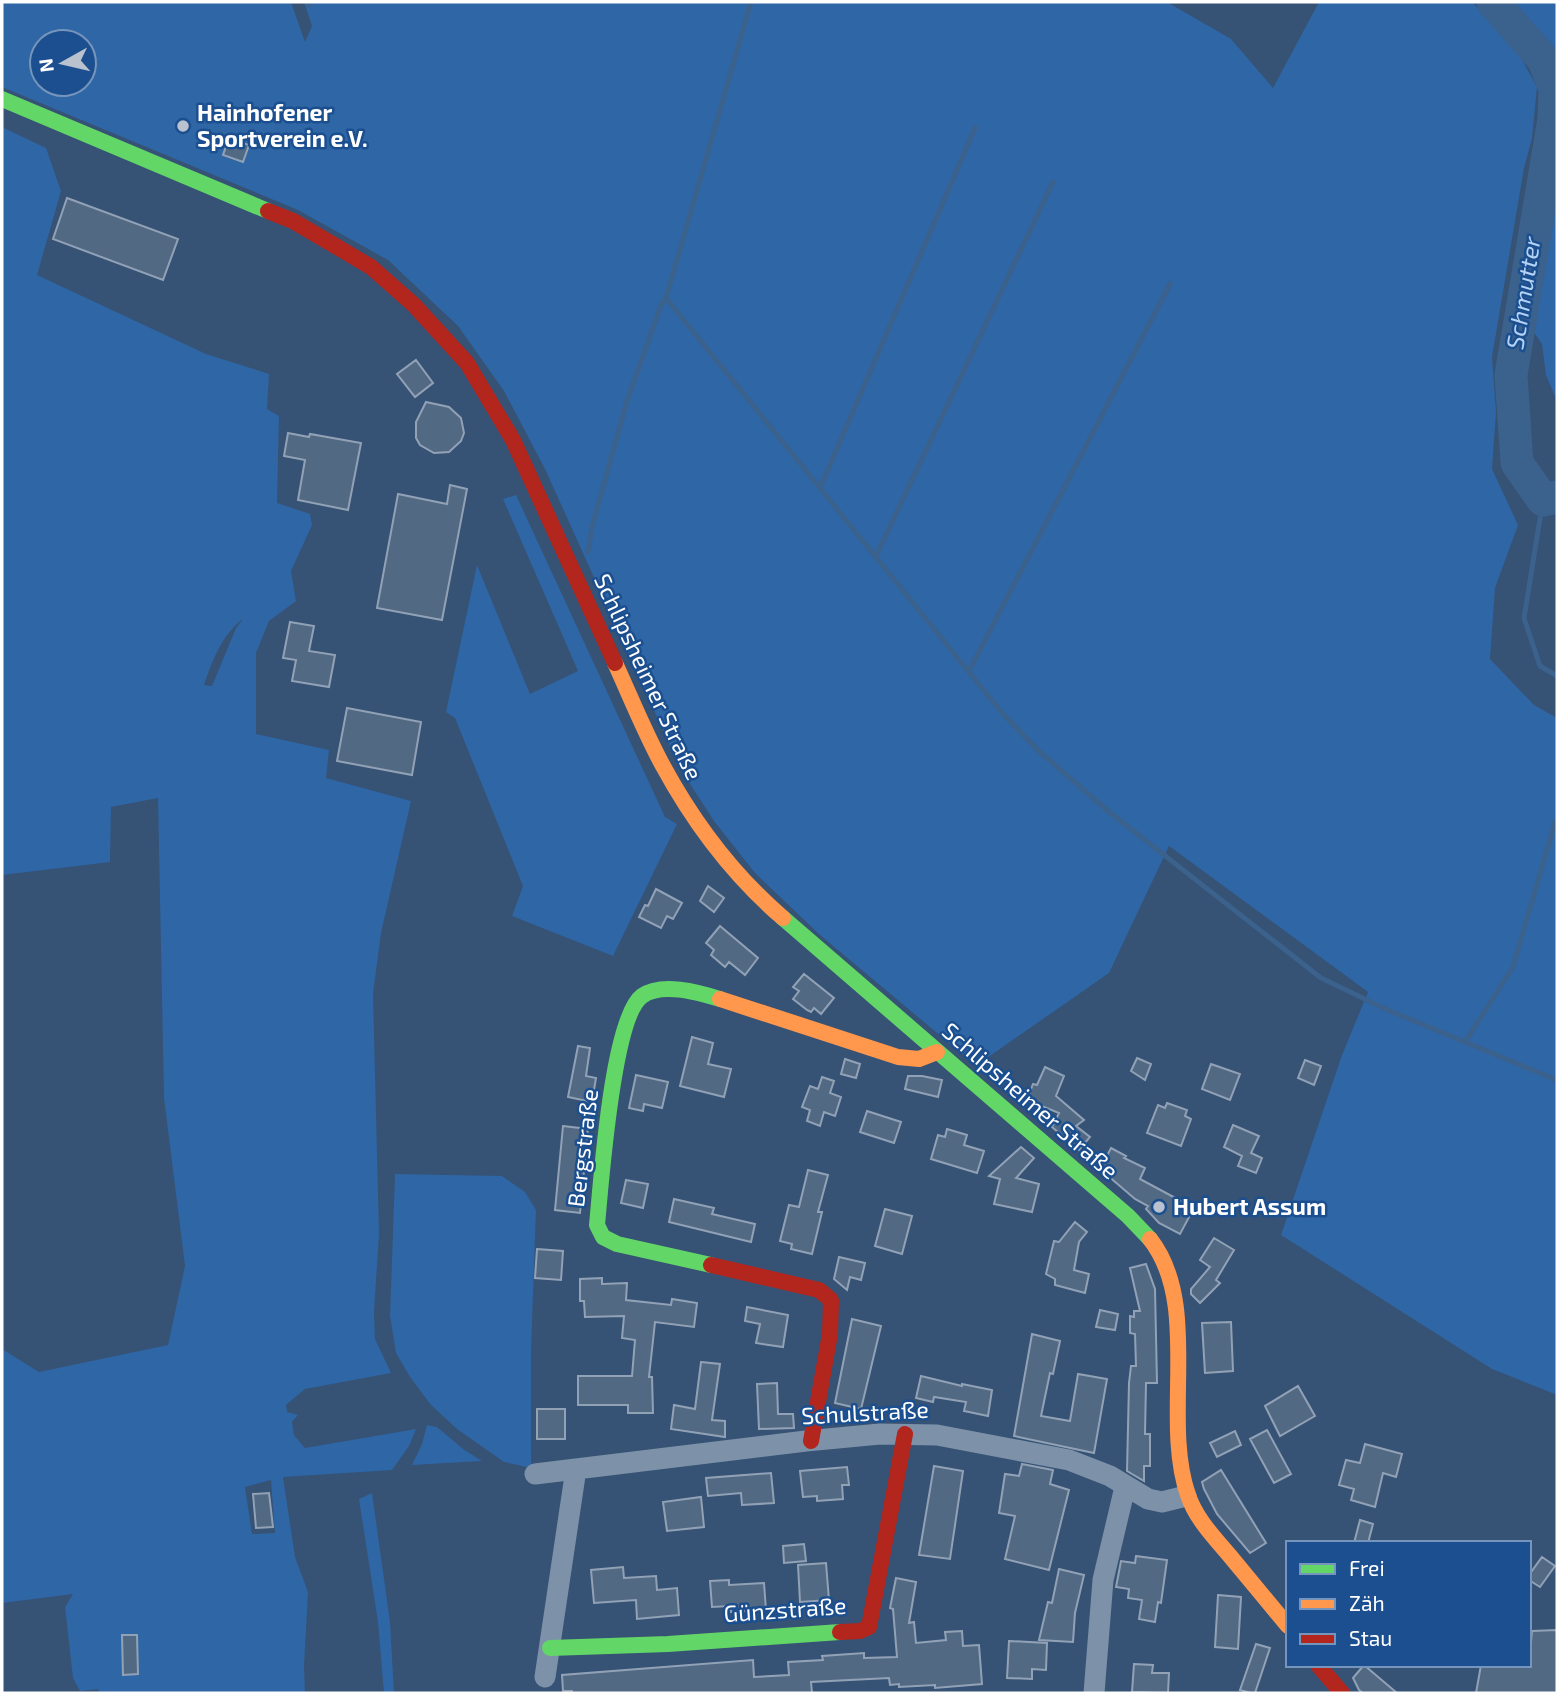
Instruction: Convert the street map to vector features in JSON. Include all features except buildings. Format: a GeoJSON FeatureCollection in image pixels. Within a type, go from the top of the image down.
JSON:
{"type":"FeatureCollection","features":[{"type":"Feature","properties":{"kind":"street","name":"Schlipsheimer Straße"},"geometry":{"type":"LineString","coordinates":[[2,99],[293,221],[371,267],[423,314],[467,363],[513,440],[662,765],[688,810],[753,892],[1128,1216],[1156,1245],[1168,1269],[1174,1294],[1179,1367],[1180,1459],[1186,1496],[1203,1524],[1286,1624]]}},
{"type":"Feature","properties":{"kind":"street","name":"Bergstraße"},"geometry":{"type":"LineString","coordinates":[[811,1441],[813,1413],[833,1320],[831,1300],[819,1290],[617,1244],[603,1237],[597,1225],[605,1132],[620,1048],[632,1006],[643,995],[657,990],[684,990],[715,997],[898,1057],[919,1059],[937,1052]]}},
{"type":"Feature","properties":{"kind":"street","name":"Schulstraße"},"geometry":{"type":"LineString","coordinates":[[535,1474],[811,1441],[905,1434],[937,1435],[1069,1460],[1110,1476],[1149,1499],[1162,1502],[1186,1496]]}},
{"type":"Feature","properties":{"kind":"street","name":"Günzstraße"},"geometry":{"type":"LineString","coordinates":[[550,1648],[668,1644],[860,1630],[869,1627],[905,1434]]}},
{"type":"Feature","properties":{"kind":"street"},"geometry":{"type":"LineString","coordinates":[[545,1677],[576,1469]]}},
{"type":"Feature","properties":{"kind":"street"},"geometry":{"type":"LineString","coordinates":[[1094,1693],[1102,1580],[1125,1487]]}},
{"type":"Feature","properties":{"kind":"street"},"geometry":{"type":"LineString","coordinates":[[1320,1667],[1342,1693]]}},
{"type":"Feature","properties":{"kind":"shaded area"},"geometry":{"type":"Polygon","coordinates":[[[2,2],[291,2],[305,42],[312,26],[304,2],[1167,2],[1231,39],[1273,88],[1319,2],[1472,2],[1513,43],[1537,87],[1532,138],[1524,168],[1492,357],[1496,412],[1492,469],[1518,525],[1495,588],[1490,659],[1534,705],[1557,718],[1557,1395],[1492,1369],[1281,1235],[1342,1055],[1368,992],[1169,846],[1109,973],[984,1060],[961,1053],[820,935],[755,873],[714,821],[681,770],[545,469],[504,391],[458,326],[388,260],[298,210],[28,98],[98,98],[98,28],[28,28],[28,98],[2,87],[2,2]]]}},
{"type":"Feature","properties":{"kind":"shaded area"},"geometry":{"type":"Polygon","coordinates":[[[1509,2],[1557,2],[1557,59],[1509,2]]]}},
{"type":"Feature","properties":{"kind":"shaded area"},"geometry":{"type":"Polygon","coordinates":[[[2,127],[46,148],[61,191],[37,275],[206,354],[269,374],[267,409],[279,416],[277,503],[310,514],[312,525],[291,571],[296,601],[269,621],[256,653],[256,734],[329,750],[326,778],[411,801],[381,933],[373,994],[379,1234],[375,1339],[391,1373],[305,1389],[286,1405],[287,1412],[298,1415],[292,1422],[294,1435],[305,1448],[416,1429],[409,1446],[392,1470],[283,1477],[295,1557],[308,1592],[305,1693],[99,1693],[98,1689],[80,1691],[73,1678],[65,1607],[73,1594],[2,1603],[2,1349],[39,1372],[168,1345],[185,1266],[164,1098],[158,798],[111,807],[110,862],[2,875],[2,127]],[[243,619],[224,640],[204,685],[212,686],[236,628],[243,619]],[[271,1480],[245,1487],[252,1534],[275,1533],[271,1480]]]}},
{"type":"Feature","properties":{"kind":"shaded area"},"geometry":{"type":"Polygon","coordinates":[[[1557,180],[1557,401],[1546,375],[1542,344],[1531,328],[1557,180]]]}},
{"type":"Feature","properties":{"kind":"shaded area"},"geometry":{"type":"Polygon","coordinates":[[[516,495],[665,817],[677,824],[613,956],[512,916],[523,886],[455,718],[446,712],[477,565],[530,694],[578,671],[503,499],[516,495]]]}},
{"type":"Feature","properties":{"kind":"shaded area"},"geometry":{"type":"Polygon","coordinates":[[[395,1174],[502,1176],[525,1192],[536,1210],[531,1350],[531,1468],[504,1462],[457,1429],[431,1405],[396,1353],[390,1316],[395,1174]]]}},
{"type":"Feature","properties":{"kind":"shaded area"},"geometry":{"type":"Polygon","coordinates":[[[427,1425],[437,1427],[482,1461],[412,1465],[427,1425]]]}},
{"type":"Feature","properties":{"kind":"shaded area"},"geometry":{"type":"Polygon","coordinates":[[[372,1493],[390,1622],[394,1693],[384,1693],[378,1622],[359,1499],[372,1493]]]}},
{"type":"Feature","properties":{"kind":"waterway"},"geometry":{"type":"LineString","coordinates":[[751,2],[666,298],[1003,714],[1040,752],[1108,811],[1321,978],[1390,1011],[1557,1080]]}},
{"type":"Feature","properties":{"kind":"waterway","name":"Schmutter"},"geometry":{"type":"LineString","coordinates":[[1493,2],[1543,59],[1555,88],[1554,119],[1511,375],[1517,463],[1543,500],[1557,497]]}},
{"type":"Feature","properties":{"kind":"waterway"},"geometry":{"type":"LineString","coordinates":[[820,488],[975,128]]}},
{"type":"Feature","properties":{"kind":"waterway"},"geometry":{"type":"LineString","coordinates":[[876,556],[1053,182]]}},
{"type":"Feature","properties":{"kind":"waterway"},"geometry":{"type":"LineString","coordinates":[[969,671],[1170,284]]}},
{"type":"Feature","properties":{"kind":"waterway"},"geometry":{"type":"LineString","coordinates":[[588,552],[592,527],[627,401],[661,305],[666,298]]}},
{"type":"Feature","properties":{"kind":"waterway"},"geometry":{"type":"LineString","coordinates":[[1543,500],[1524,618],[1540,666],[1557,676]]}},
{"type":"Feature","properties":{"kind":"waterway"},"geometry":{"type":"LineString","coordinates":[[1465,1042],[1513,967],[1555,822]]}},
{"type":"Feature","properties":{"kind":"traffic: fast"},"geometry":{"type":"LineString","coordinates":[[2,99],[268,211]]}},
{"type":"Feature","properties":{"kind":"traffic: fast"},"geometry":{"type":"LineString","coordinates":[[783,918],[1128,1216],[1150,1239]]}},
{"type":"Feature","properties":{"kind":"traffic: fast"},"geometry":{"type":"LineString","coordinates":[[711,1265],[617,1244],[603,1237],[597,1225],[610,1103],[623,1035],[632,1010],[642,996],[659,990],[691,991],[720,999]]}},
{"type":"Feature","properties":{"kind":"traffic: fast"},"geometry":{"type":"LineString","coordinates":[[550,1648],[668,1644],[840,1632]]}},
{"type":"Feature","properties":{"kind":"traffic: slow"},"geometry":{"type":"LineString","coordinates":[[615,663],[656,754],[688,808],[716,848],[748,885],[783,918]]}},
{"type":"Feature","properties":{"kind":"traffic: slow"},"geometry":{"type":"LineString","coordinates":[[720,999],[898,1057],[919,1059],[937,1052]]}},
{"type":"Feature","properties":{"kind":"traffic: slow"},"geometry":{"type":"LineString","coordinates":[[1150,1239],[1165,1266],[1174,1296],[1178,1329],[1178,1432],[1181,1465],[1188,1495],[1206,1527],[1286,1624]]}},
{"type":"Feature","properties":{"kind":"traffic: jam"},"geometry":{"type":"LineString","coordinates":[[268,211],[293,221],[371,267],[414,305],[467,363],[513,440],[615,663]]}},
{"type":"Feature","properties":{"kind":"traffic: jam"},"geometry":{"type":"LineString","coordinates":[[711,1265],[819,1290],[831,1300],[830,1334],[811,1441]]}},
{"type":"Feature","properties":{"kind":"traffic: jam"},"geometry":{"type":"LineString","coordinates":[[840,1632],[860,1631],[869,1627],[905,1434]]}},
{"type":"Feature","properties":{"kind":"traffic: jam"},"geometry":{"type":"LineString","coordinates":[[1320,1667],[1342,1693]]}},
{"type":"Feature","properties":{"kind":"place","name":"Hainhofener Sportverein e.V."},"geometry":{"type":"Point","coordinates":[183,126]}},
{"type":"Feature","properties":{"kind":"place","name":"Hubert Assum"},"geometry":{"type":"Point","coordinates":[1159,1207]}}]}
